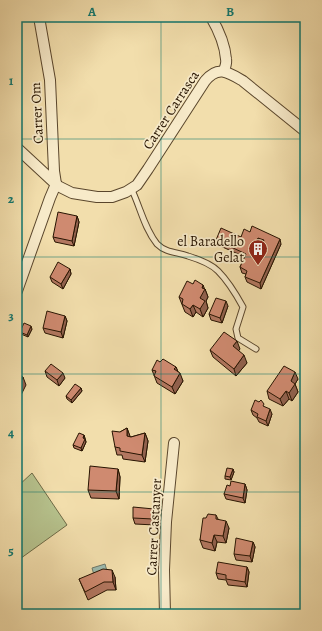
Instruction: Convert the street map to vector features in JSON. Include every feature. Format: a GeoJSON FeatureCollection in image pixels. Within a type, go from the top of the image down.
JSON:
{"type":"FeatureCollection","features":[{"type":"Feature","properties":{"kind":"street","name":"Carrer Om"},"geometry":{"type":"LineString","coordinates":[[39,17],[50,80],[54,171],[56,184]]}},
{"type":"Feature","properties":{"kind":"street"},"geometry":{"type":"LineString","coordinates":[[211,17],[224,47],[227,60],[224,71],[243,81],[305,131]]}},
{"type":"Feature","properties":{"kind":"street","name":"Carrer Carrasca"},"geometry":{"type":"LineString","coordinates":[[17,148],[56,184],[72,193],[97,197],[112,197],[126,192],[137,185],[210,74],[216,71],[224,71]]}},
{"type":"Feature","properties":{"kind":"street"},"geometry":{"type":"LineString","coordinates":[[17,292],[56,184]]}},
{"type":"Feature","properties":{"kind":"street","name":"Carrer Castanyer"},"geometry":{"type":"LineString","coordinates":[[165,614],[164,570],[166,522],[174,442]]}},
{"type":"Feature","properties":{"kind":"lane"},"geometry":{"type":"LineString","coordinates":[[131,188],[137,200],[142,218],[157,243],[164,250],[187,255],[202,261],[219,271],[243,306],[236,329],[238,338],[256,349]]}},
{"type":"Feature","properties":{"kind":"green space"},"geometry":{"type":"Polygon","coordinates":[[[32,473],[67,525],[17,561],[17,487],[32,473]]]}},
{"type":"Feature","properties":{"kind":"shaded area"},"geometry":{"type":"Polygon","coordinates":[[[105,564],[107,571],[94,575],[92,568],[105,564]]]}},
{"type":"Feature","properties":{"kind":"building"},"geometry":{"type":"Polygon","coordinates":[[[58,212],[77,216],[72,241],[53,237],[58,212]]]}},
{"type":"Feature","properties":{"kind":"building","name":"el Baradello Gelat"},"geometry":{"type":"Polygon","coordinates":[[[252,226],[280,239],[260,283],[245,277],[247,271],[240,267],[246,254],[216,240],[221,228],[241,237],[244,229],[250,232],[252,226]],[[258,238],[256,242],[262,245],[264,240],[258,238]]]}},
{"type":"Feature","properties":{"kind":"building"},"geometry":{"type":"Polygon","coordinates":[[[58,262],[70,269],[61,284],[50,277],[58,262]]]}},
{"type":"Feature","properties":{"kind":"building"},"geometry":{"type":"Polygon","coordinates":[[[195,280],[203,285],[202,288],[205,289],[200,298],[205,301],[200,309],[193,305],[190,309],[182,304],[183,299],[179,297],[187,281],[193,284],[195,280]]]}},
{"type":"Feature","properties":{"kind":"building"},"geometry":{"type":"Polygon","coordinates":[[[216,298],[226,301],[220,318],[209,314],[216,298]]]}},
{"type":"Feature","properties":{"kind":"building"},"geometry":{"type":"Polygon","coordinates":[[[47,311],[65,316],[61,332],[43,328],[47,311]]]}},
{"type":"Feature","properties":{"kind":"building"},"geometry":{"type":"Polygon","coordinates":[[[24,323],[31,326],[27,335],[20,332],[24,323]]]}},
{"type":"Feature","properties":{"kind":"building"},"geometry":{"type":"Polygon","coordinates":[[[224,332],[237,341],[233,346],[244,355],[234,369],[210,350],[224,332]]]}},
{"type":"Feature","properties":{"kind":"building"},"geometry":{"type":"Polygon","coordinates":[[[163,359],[176,367],[174,369],[180,373],[172,387],[154,376],[156,371],[152,370],[157,360],[160,362],[163,359]]]}},
{"type":"Feature","properties":{"kind":"building"},"geometry":{"type":"Polygon","coordinates":[[[51,364],[63,373],[57,380],[45,371],[51,364]]]}},
{"type":"Feature","properties":{"kind":"building"},"geometry":{"type":"Polygon","coordinates":[[[284,366],[295,372],[291,381],[295,384],[289,393],[286,391],[280,399],[267,391],[284,366]]]}},
{"type":"Feature","properties":{"kind":"building"},"geometry":{"type":"Polygon","coordinates":[[[17,374],[23,377],[17,390],[17,374]]]}},
{"type":"Feature","properties":{"kind":"building"},"geometry":{"type":"Polygon","coordinates":[[[75,384],[81,388],[71,400],[66,396],[75,384]]]}},
{"type":"Feature","properties":{"kind":"building"},"geometry":{"type":"Polygon","coordinates":[[[255,400],[259,402],[261,400],[264,404],[263,406],[270,409],[266,421],[257,417],[258,414],[251,410],[255,400]]]}},
{"type":"Feature","properties":{"kind":"building"},"geometry":{"type":"Polygon","coordinates":[[[127,428],[127,436],[131,437],[145,433],[142,455],[120,451],[120,448],[115,447],[112,431],[120,432],[127,428]]]}},
{"type":"Feature","properties":{"kind":"building"},"geometry":{"type":"Polygon","coordinates":[[[79,433],[84,435],[83,438],[85,439],[81,448],[73,445],[79,433]]]}},
{"type":"Feature","properties":{"kind":"building"},"geometry":{"type":"Polygon","coordinates":[[[90,466],[118,469],[116,491],[88,490],[90,466]]]}},
{"type":"Feature","properties":{"kind":"building"},"geometry":{"type":"Polygon","coordinates":[[[227,468],[233,469],[230,477],[225,476],[227,468]]]}},
{"type":"Feature","properties":{"kind":"building"},"geometry":{"type":"Polygon","coordinates":[[[231,481],[245,484],[243,498],[224,494],[227,485],[230,486],[231,481]]]}},
{"type":"Feature","properties":{"kind":"building"},"geometry":{"type":"Polygon","coordinates":[[[133,507],[154,509],[153,519],[133,518],[133,507]]]}},
{"type":"Feature","properties":{"kind":"building"},"geometry":{"type":"Polygon","coordinates":[[[208,514],[216,515],[216,519],[226,521],[223,536],[214,535],[212,543],[200,540],[203,518],[206,518],[208,514]]]}},
{"type":"Feature","properties":{"kind":"building"},"geometry":{"type":"Polygon","coordinates":[[[236,538],[253,542],[250,556],[234,554],[236,538]]]}},
{"type":"Feature","properties":{"kind":"building"},"geometry":{"type":"Polygon","coordinates":[[[218,562],[247,567],[245,582],[226,579],[226,575],[216,573],[218,562]]]}},
{"type":"Feature","properties":{"kind":"building"},"geometry":{"type":"Polygon","coordinates":[[[103,569],[112,570],[113,582],[104,582],[85,592],[79,579],[103,569]]]}},
{"type":"Feature","properties":{"kind":"place","name":"el Baradello Gelat"},"geometry":{"type":"Point","coordinates":[258,266]}}]}
